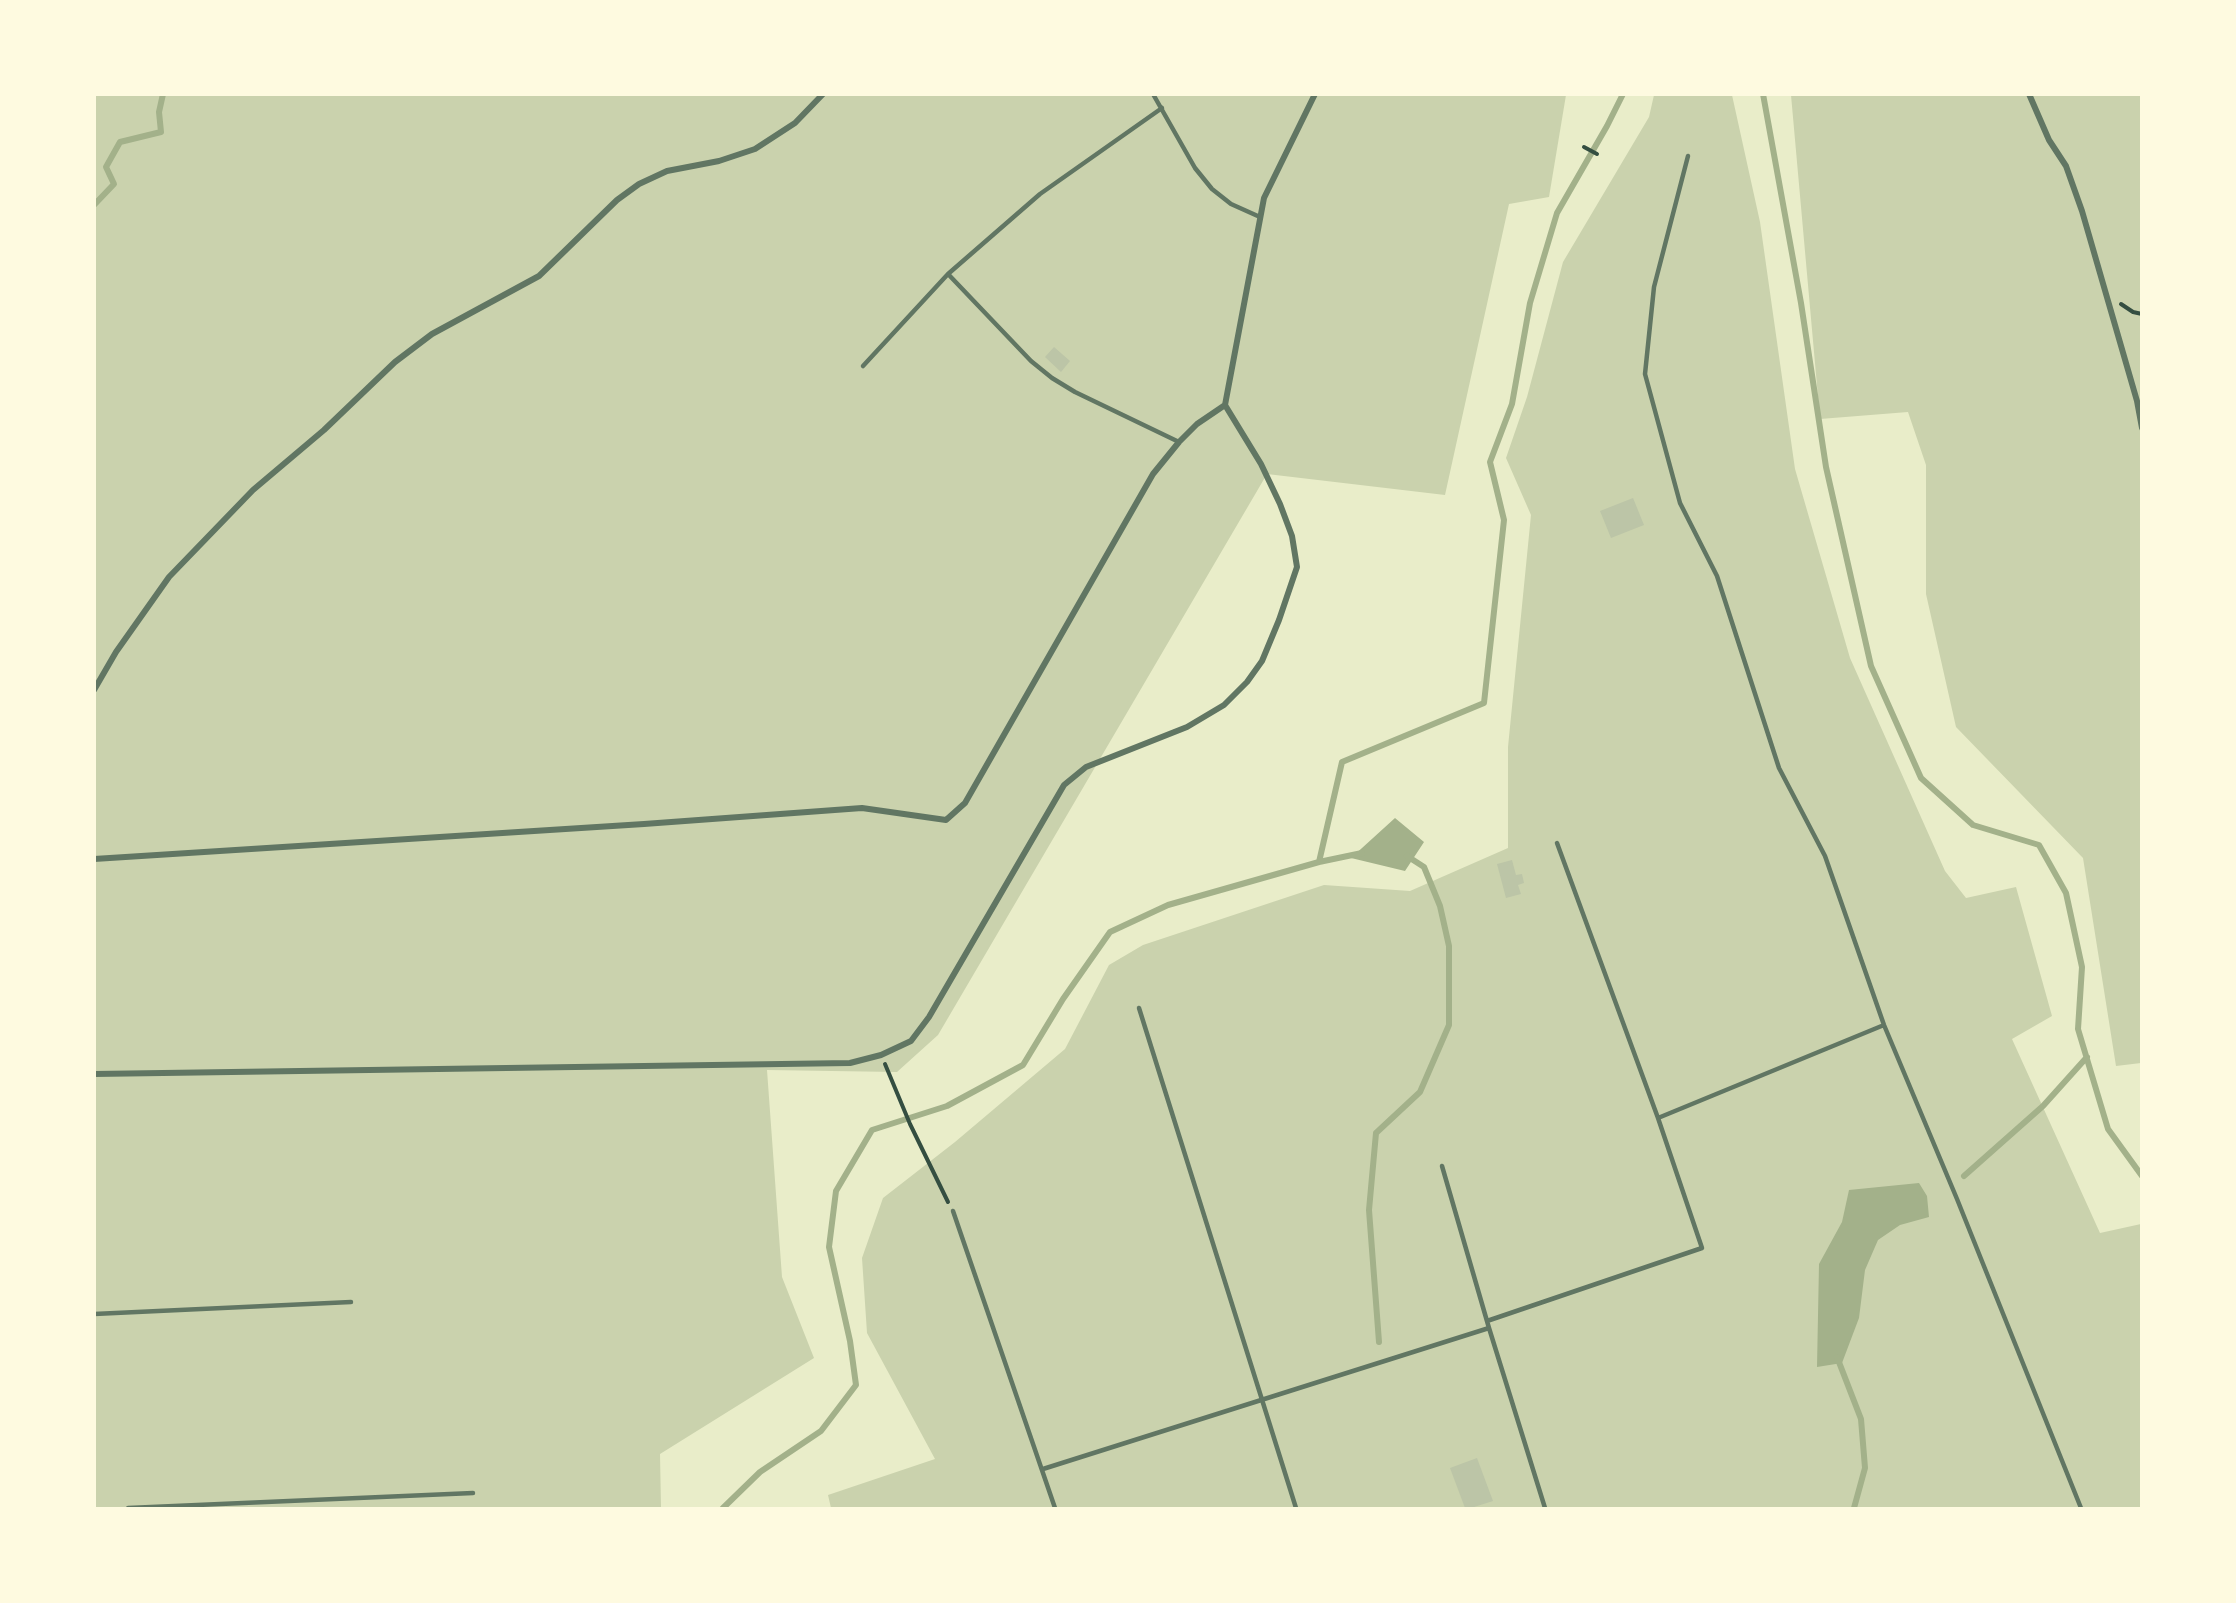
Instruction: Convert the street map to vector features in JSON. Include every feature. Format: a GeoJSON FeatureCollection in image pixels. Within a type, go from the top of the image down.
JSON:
{"type":"FeatureCollection","features":[{"type":"Feature","properties":{"kind":"street"},"geometry":{"type":"LineString","coordinates":[[94,690],[116,652],[169,577],[253,490],[324,430],[395,362],[432,334],[539,276],[617,200],[639,184],[667,171],[719,161],[755,149],[795,123],[823,94]]}},
{"type":"Feature","properties":{"kind":"street"},"geometry":{"type":"LineString","coordinates":[[94,1074],[850,1063],[881,1055],[911,1041],[929,1017],[1064,784],[1086,767],[1187,727],[1224,705],[1263,662],[1297,567],[1292,536],[1280,504],[1261,464],[1225,405],[1264,198],[1315,94]]}},
{"type":"Feature","properties":{"kind":"street"},"geometry":{"type":"LineString","coordinates":[[2029,94],[2049,140],[2066,166],[2082,211],[2137,401],[2142,428]]}},
{"type":"Feature","properties":{"kind":"street"},"geometry":{"type":"LineString","coordinates":[[94,859],[655,824],[862,808],[946,820],[965,803],[1153,474],[1197,424],[1225,405]]}},
{"type":"Feature","properties":{"kind":"lane"},"geometry":{"type":"LineString","coordinates":[[1153,94],[1195,168],[1212,189],[1231,204],[1260,217]]}},
{"type":"Feature","properties":{"kind":"lane"},"geometry":{"type":"LineString","coordinates":[[863,366],[948,274],[1040,194],[1162,108]]}},
{"type":"Feature","properties":{"kind":"lane"},"geometry":{"type":"LineString","coordinates":[[1688,156],[1654,287],[1645,374],[1680,503],[1717,576],[1779,768],[1825,856],[1884,1025],[1957,1199],[2081,1509]]}},
{"type":"Feature","properties":{"kind":"lane"},"geometry":{"type":"LineString","coordinates":[[948,274],[1031,361],[1052,378],[1075,392],[1179,442]]}},
{"type":"Feature","properties":{"kind":"lane"},"geometry":{"type":"LineString","coordinates":[[1487,1321],[1702,1248],[1658,1118],[1557,843]]}},
{"type":"Feature","properties":{"kind":"lane"},"geometry":{"type":"LineString","coordinates":[[1139,1008],[1296,1509]]}},
{"type":"Feature","properties":{"kind":"lane"},"geometry":{"type":"LineString","coordinates":[[1658,1118],[1884,1025]]}},
{"type":"Feature","properties":{"kind":"lane"},"geometry":{"type":"LineString","coordinates":[[1442,1166],[1545,1509]]}},
{"type":"Feature","properties":{"kind":"lane"},"geometry":{"type":"LineString","coordinates":[[953,1211],[1055,1509]]}},
{"type":"Feature","properties":{"kind":"lane"},"geometry":{"type":"LineString","coordinates":[[94,1314],[351,1302]]}},
{"type":"Feature","properties":{"kind":"lane"},"geometry":{"type":"LineString","coordinates":[[1042,1470],[1489,1328]]}},
{"type":"Feature","properties":{"kind":"lane"},"geometry":{"type":"LineString","coordinates":[[128,1509],[473,1493]]}},
{"type":"Feature","properties":{"kind":"path"},"geometry":{"type":"LineString","coordinates":[[1584,147],[1597,154]]}},
{"type":"Feature","properties":{"kind":"path"},"geometry":{"type":"LineString","coordinates":[[881,1055],[904,1111],[953,1211]]}},
{"type":"Feature","properties":{"kind":"shaded area"},"geometry":{"type":"Polygon","coordinates":[[[94,95],[1566,95],[1549,197],[1509,204],[1445,495],[1267,474],[938,1035],[897,1072],[767,1070],[782,1277],[814,1358],[660,1454],[661,1508],[95,1508],[94,95]]]}},
{"type":"Feature","properties":{"kind":"shaded area"},"geometry":{"type":"Polygon","coordinates":[[[1654,95],[1732,95],[1760,222],[1795,469],[1850,658],[1945,871],[1966,898],[2016,887],[2052,1016],[2012,1039],[2100,1233],[2141,1224],[2141,1508],[831,1508],[828,1495],[935,1459],[867,1333],[862,1258],[883,1198],[955,1142],[1065,1049],[1109,965],[1143,945],[1324,885],[1410,891],[1508,848],[1508,747],[1531,515],[1506,458],[1527,397],[1563,262],[1649,117],[1654,95]]]}},
{"type":"Feature","properties":{"kind":"shaded area"},"geometry":{"type":"Polygon","coordinates":[[[1791,95],[2141,95],[2141,1063],[2116,1066],[2083,858],[1956,727],[1926,594],[1926,465],[1908,412],[1820,419],[1791,95]]]}},
{"type":"Feature","properties":{"kind":"shaded area"},"geometry":{"type":"Polygon","coordinates":[[[1395,818],[1424,842],[1405,871],[1351,858],[1395,818]]]}},
{"type":"Feature","properties":{"kind":"shaded area"},"geometry":{"type":"Polygon","coordinates":[[[1919,1183],[1927,1196],[1929,1217],[1900,1225],[1878,1240],[1865,1270],[1859,1318],[1842,1363],[1817,1367],[1819,1264],[1842,1222],[1849,1190],[1919,1183]]]}},
{"type":"Feature","properties":{"kind":"building"},"geometry":{"type":"Polygon","coordinates":[[[1054,347],[1070,361],[1061,372],[1045,357],[1054,347]]]}},
{"type":"Feature","properties":{"kind":"building"},"geometry":{"type":"Polygon","coordinates":[[[1633,498],[1644,525],[1611,538],[1600,511],[1633,498]]]}},
{"type":"Feature","properties":{"kind":"building"},"geometry":{"type":"Polygon","coordinates":[[[1512,860],[1516,875],[1522,874],[1524,883],[1518,885],[1521,894],[1506,898],[1497,864],[1512,860]]]}},
{"type":"Feature","properties":{"kind":"building"},"geometry":{"type":"Polygon","coordinates":[[[1477,1458],[1493,1501],[1465,1508],[1450,1468],[1477,1458]]]}},
{"type":"Feature","properties":{"kind":"waterway"},"geometry":{"type":"LineString","coordinates":[[94,205],[114,184],[106,167],[120,142],[161,132],[159,112],[163,94]]}},
{"type":"Feature","properties":{"kind":"waterway"},"geometry":{"type":"LineString","coordinates":[[723,1508],[760,1472],[821,1431],[856,1385],[850,1341],[829,1247],[836,1191],[872,1130],[947,1106],[1023,1065],[1063,999],[1110,932],[1168,905],[1319,862],[1342,762],[1484,703],[1504,520],[1490,462],[1512,404],[1530,303],[1557,213],[1623,94]]}},
{"type":"Feature","properties":{"kind":"waterway"},"geometry":{"type":"LineString","coordinates":[[1763,94],[1801,303],[1826,467],[1871,666],[1921,778],[1973,825],[2039,845],[2066,893],[2082,967],[2078,1029],[2108,1129],[2142,1176]]}},
{"type":"Feature","properties":{"kind":"waterway"},"geometry":{"type":"LineString","coordinates":[[1319,862],[1362,853]]}},
{"type":"Feature","properties":{"kind":"waterway"},"geometry":{"type":"LineString","coordinates":[[1379,1342],[1369,1210],[1376,1133],[1420,1092],[1449,1025],[1449,946],[1440,906],[1424,867],[1407,856]]}},
{"type":"Feature","properties":{"kind":"waterway"},"geometry":{"type":"LineString","coordinates":[[1964,1176],[2043,1106],[2087,1057]]}},
{"type":"Feature","properties":{"kind":"waterway"},"geometry":{"type":"LineString","coordinates":[[1837,1357],[1861,1419],[1865,1468],[1854,1508]]}}]}
